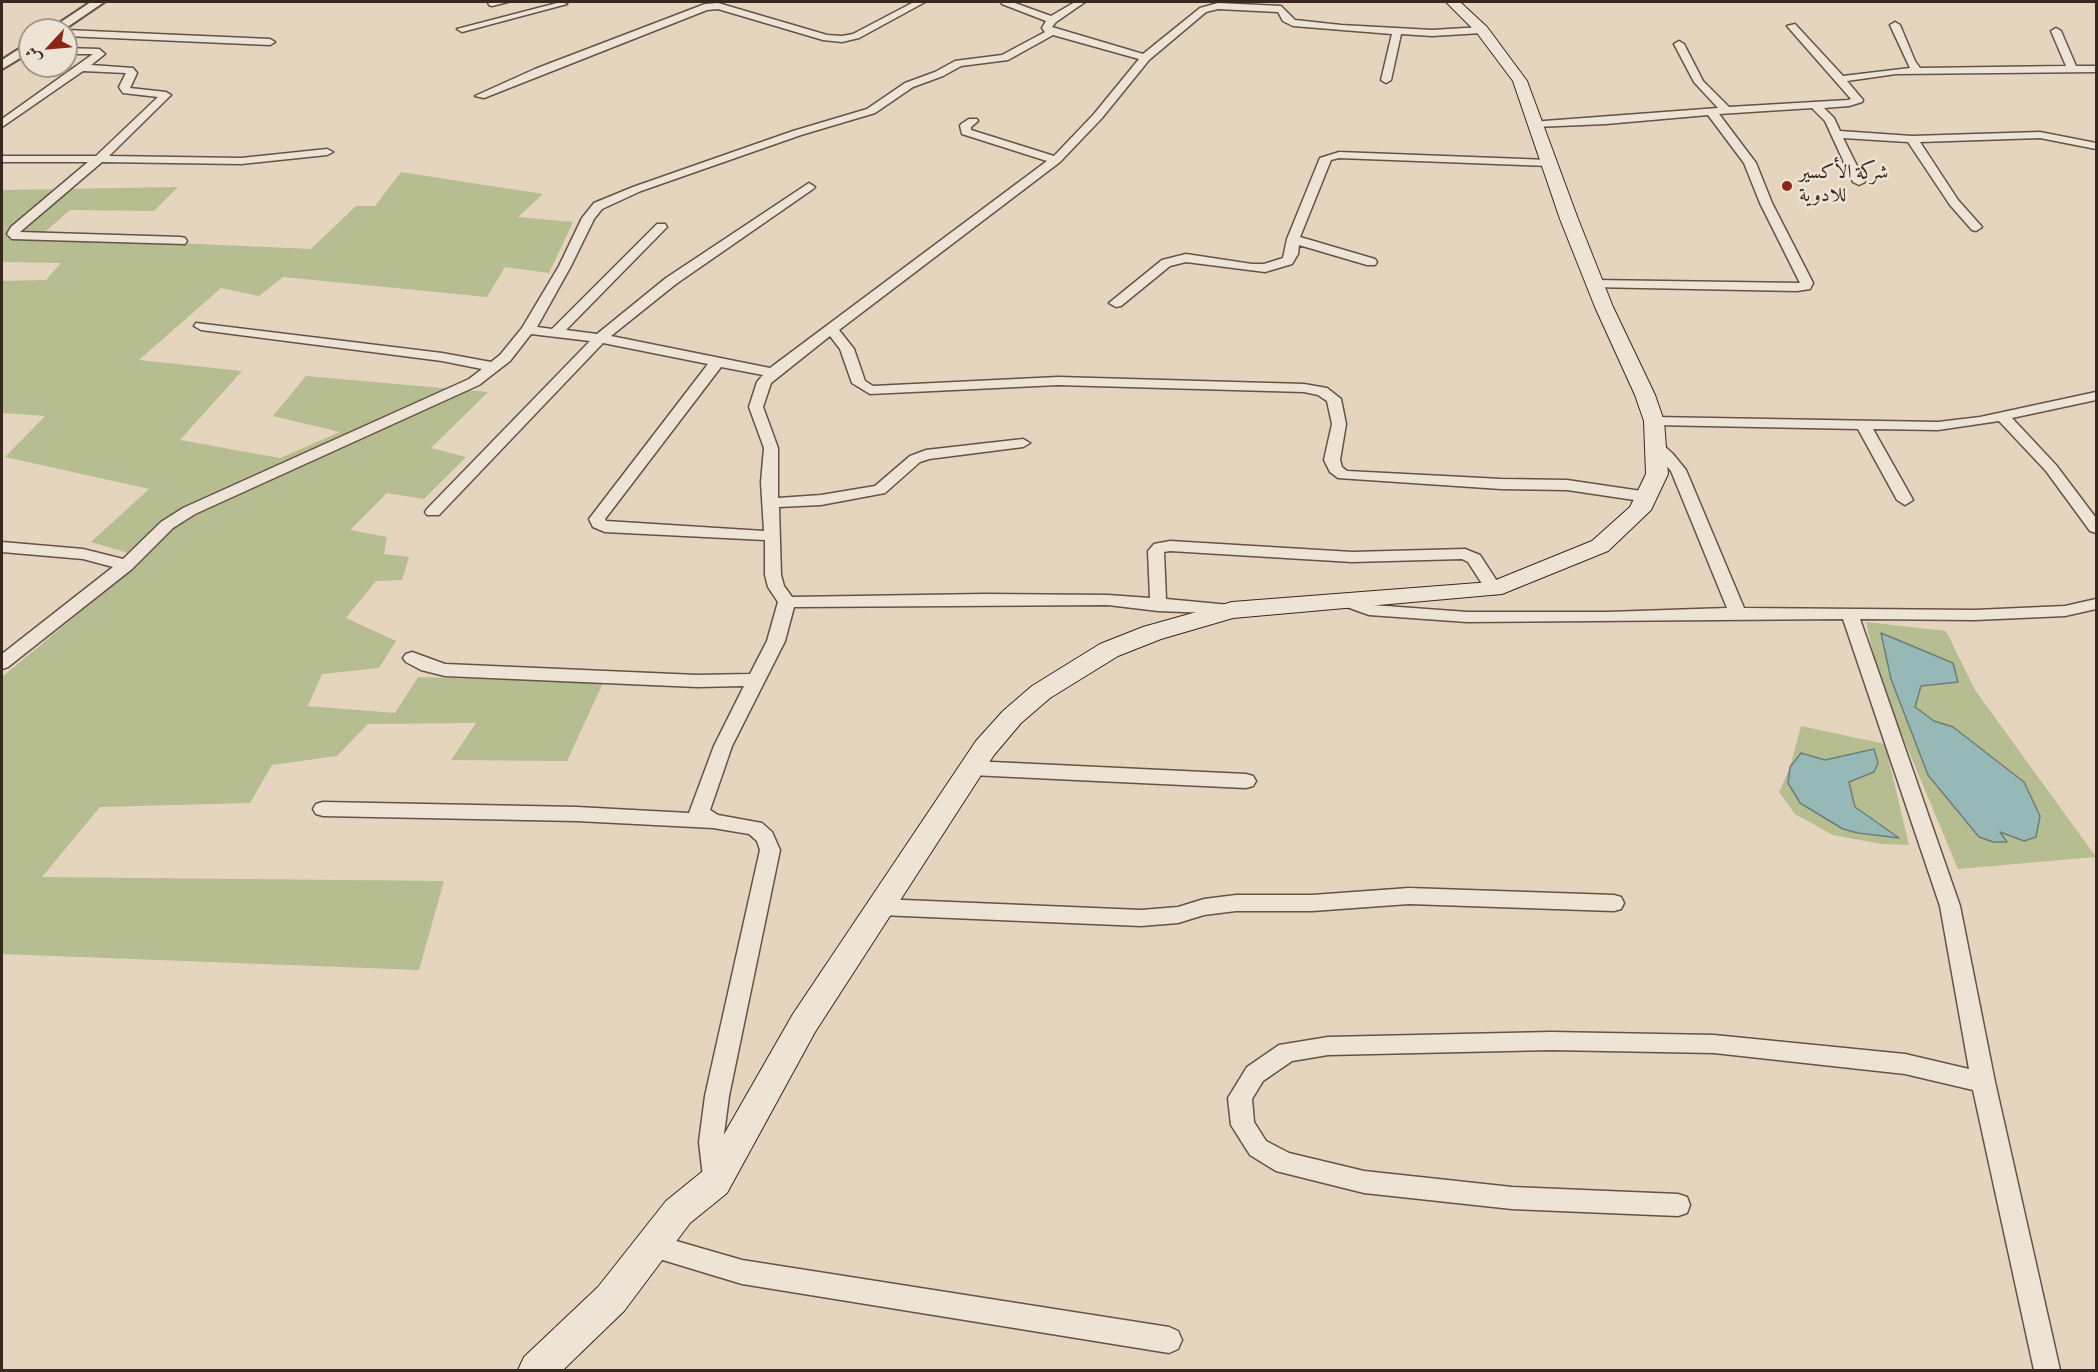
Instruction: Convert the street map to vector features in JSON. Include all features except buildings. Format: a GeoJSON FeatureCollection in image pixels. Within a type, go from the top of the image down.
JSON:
{"type":"FeatureCollection","features":[{"type":"Feature","properties":{"kind":"main road"},"geometry":{"type":"LineString","coordinates":[[537,1371],[611,1299],[678,1212],[715,1182],[804,1023],[971,768],[1012,717],[1041,692],[1109,650],[1152,633],[1232,610],[1494,589],[1600,546],[1640,510],[1657,474],[1655,434],[1645,395],[1595,284],[1520,81],[1482,30],[1453,2]]}},
{"type":"Feature","properties":{"kind":"street"},"geometry":{"type":"LineString","coordinates":[[73,18],[98,2]]}},
{"type":"Feature","properties":{"kind":"street"},"geometry":{"type":"LineString","coordinates":[[492,3],[503,2]]}},
{"type":"Feature","properties":{"kind":"street"},"geometry":{"type":"LineString","coordinates":[[462,29],[566,2]]}},
{"type":"Feature","properties":{"kind":"street"},"geometry":{"type":"LineString","coordinates":[[480,96],[705,7],[718,6],[826,38],[842,39],[856,36],[920,2]]}},
{"type":"Feature","properties":{"kind":"street"},"geometry":{"type":"LineString","coordinates":[[1005,2],[1052,20]]}},
{"type":"Feature","properties":{"kind":"street"},"geometry":{"type":"LineString","coordinates":[[1081,2],[1047,25],[1052,32],[1145,58]]}},
{"type":"Feature","properties":{"kind":"street"},"geometry":{"type":"LineString","coordinates":[[787,602],[776,587],[773,575],[770,503],[771,448],[756,407],[764,382],[1056,160],[1098,116],[1145,58],[1208,8],[1286,5],[1286,19],[1293,23],[1432,33],[1482,30]]}},
{"type":"Feature","properties":{"kind":"street"},"geometry":{"type":"LineString","coordinates":[[1895,25],[1910,62],[1916,69]]}},
{"type":"Feature","properties":{"kind":"street"},"geometry":{"type":"LineString","coordinates":[[1535,124],[1849,103],[1858,100],[1792,26]]}},
{"type":"Feature","properties":{"kind":"street"},"geometry":{"type":"LineString","coordinates":[[1386,80],[1397,31]]}},
{"type":"Feature","properties":{"kind":"street"},"geometry":{"type":"LineString","coordinates":[[2056,31],[2072,69]]}},
{"type":"Feature","properties":{"kind":"street"},"geometry":{"type":"LineString","coordinates":[[2,663],[126,565],[167,525],[208,501],[450,394],[495,367],[528,330],[565,266],[588,218],[598,206],[637,189],[797,133],[871,111],[909,85],[944,72],[958,63],[1004,58],[1052,32]]}},
{"type":"Feature","properties":{"kind":"street"},"geometry":{"type":"LineString","coordinates":[[78,34],[270,42]]}},
{"type":"Feature","properties":{"kind":"street"},"geometry":{"type":"LineString","coordinates":[[1679,44],[1699,82],[1726,110]]}},
{"type":"Feature","properties":{"kind":"street"},"geometry":{"type":"LineString","coordinates":[[2,124],[82,68],[98,56],[99,52],[78,51]]}},
{"type":"Feature","properties":{"kind":"street"},"geometry":{"type":"LineString","coordinates":[[2,64],[18,55]]}},
{"type":"Feature","properties":{"kind":"street"},"geometry":{"type":"LineString","coordinates":[[82,68],[129,70],[132,73],[124,87],[127,91],[166,95],[99,159],[13,234],[181,241]]}},
{"type":"Feature","properties":{"kind":"street"},"geometry":{"type":"LineString","coordinates":[[1840,79],[1916,69],[2097,69]]}},
{"type":"Feature","properties":{"kind":"street"},"geometry":{"type":"LineString","coordinates":[[1815,105],[1830,120],[1859,182]]}},
{"type":"Feature","properties":{"kind":"street"},"geometry":{"type":"LineString","coordinates":[[1595,284],[1805,286],[1807,283],[1766,202],[1750,163],[1711,111]]}},
{"type":"Feature","properties":{"kind":"street"},"geometry":{"type":"LineString","coordinates":[[973,121],[963,130],[1056,160]]}},
{"type":"Feature","properties":{"kind":"street"},"geometry":{"type":"LineString","coordinates":[[1836,134],[1912,139],[2040,135],[2097,146]]}},
{"type":"Feature","properties":{"kind":"street"},"geometry":{"type":"LineString","coordinates":[[1912,139],[1954,202],[1976,227]]}},
{"type":"Feature","properties":{"kind":"street"},"geometry":{"type":"LineString","coordinates":[[2,159],[241,161],[327,152]]}},
{"type":"Feature","properties":{"kind":"street"},"geometry":{"type":"LineString","coordinates":[[1116,303],[1166,263],[1186,258],[1252,268],[1264,268],[1288,261],[1292,254],[1293,239],[1323,163],[1332,155],[1550,163]]}},
{"type":"Feature","properties":{"kind":"street"},"geometry":{"type":"LineString","coordinates":[[433,512],[600,338],[670,281],[737,238],[809,187]]}},
{"type":"Feature","properties":{"kind":"street"},"geometry":{"type":"LineString","coordinates":[[555,333],[661,227]]}},
{"type":"Feature","properties":{"kind":"street"},"geometry":{"type":"LineString","coordinates":[[1293,239],[1371,262]]}},
{"type":"Feature","properties":{"kind":"street"},"geometry":{"type":"LineString","coordinates":[[201,326],[442,357],[495,367]]}},
{"type":"Feature","properties":{"kind":"street"},"geometry":{"type":"LineString","coordinates":[[832,329],[847,348],[859,383],[870,390],[1058,381],[1304,388],[1322,391],[1334,399],[1339,424],[1332,460],[1335,469],[1343,475],[1501,484],[1567,485],[1648,497]]}},
{"type":"Feature","properties":{"kind":"street"},"geometry":{"type":"LineString","coordinates":[[528,330],[600,338],[773,373]]}},
{"type":"Feature","properties":{"kind":"street"},"geometry":{"type":"LineString","coordinates":[[718,361],[597,519],[599,524],[605,527],[773,536]]}},
{"type":"Feature","properties":{"kind":"street"},"geometry":{"type":"LineString","coordinates":[[1655,434],[1864,426],[1938,426],[2002,416],[2097,396]]}},
{"type":"Feature","properties":{"kind":"street"},"geometry":{"type":"LineString","coordinates":[[2002,416],[2051,468],[2097,528]]}},
{"type":"Feature","properties":{"kind":"street"},"geometry":{"type":"LineString","coordinates":[[1864,426],[1905,500]]}},
{"type":"Feature","properties":{"kind":"street"},"geometry":{"type":"LineString","coordinates":[[1655,434],[1678,470],[1738,613]]}},
{"type":"Feature","properties":{"kind":"street"},"geometry":{"type":"LineString","coordinates":[[770,503],[821,500],[880,490],[915,459],[926,455],[1023,443]]}},
{"type":"Feature","properties":{"kind":"street"},"geometry":{"type":"LineString","coordinates":[[1158,606],[1156,551],[1160,547],[1170,546],[1352,557],[1465,554],[1474,559],[1494,589]]}},
{"type":"Feature","properties":{"kind":"street"},"geometry":{"type":"LineString","coordinates":[[2,547],[83,554],[126,565]]}},
{"type":"Feature","properties":{"kind":"street"},"geometry":{"type":"LineString","coordinates":[[787,602],[1108,600],[1158,606],[1232,610]]}},
{"type":"Feature","properties":{"kind":"street"},"geometry":{"type":"LineString","coordinates":[[713,821],[699,813],[723,746],[776,641],[787,602]]}},
{"type":"Feature","properties":{"kind":"street"},"geometry":{"type":"LineString","coordinates":[[1350,602],[1369,609],[1401,614],[1467,617],[1608,617],[1738,613],[1975,615],[2065,611],[2097,604]]}},
{"type":"Feature","properties":{"kind":"street"},"geometry":{"type":"LineString","coordinates":[[1850,614],[1950,906],[1983,1082],[2048,1371]]}},
{"type":"Feature","properties":{"kind":"street"},"geometry":{"type":"LineString","coordinates":[[412,658],[427,666],[445,670],[697,681],[756,680]]}},
{"type":"Feature","properties":{"kind":"street"},"geometry":{"type":"LineString","coordinates":[[971,768],[1246,781]]}},
{"type":"Feature","properties":{"kind":"street"},"geometry":{"type":"LineString","coordinates":[[323,809],[577,814],[713,821],[755,828],[765,837],[770,850],[717,1096],[711,1142],[715,1182]]}},
{"type":"Feature","properties":{"kind":"street"},"geometry":{"type":"LineString","coordinates":[[880,907],[1141,918],[1178,915],[1204,907],[1236,903],[1312,903],[1409,896],[1614,903]]}},
{"type":"Feature","properties":{"kind":"street"},"geometry":{"type":"LineString","coordinates":[[1678,1205],[1512,1198],[1364,1182],[1284,1163],[1258,1148],[1243,1125],[1240,1098],[1256,1074],[1287,1052],[1328,1046],[1551,1041],[1714,1044],[1905,1065],[1983,1082]]}},
{"type":"Feature","properties":{"kind":"street"},"geometry":{"type":"LineString","coordinates":[[652,1246],[741,1272],[1169,1340]]}},
{"type":"Feature","properties":{"kind":"green space"},"geometry":{"type":"Polygon","coordinates":[[[401,172],[543,194],[518,217],[573,222],[549,273],[505,267],[487,297],[283,277],[259,296],[221,288],[139,360],[242,371],[180,440],[280,458],[340,432],[273,416],[306,376],[488,392],[431,448],[466,457],[424,499],[387,493],[350,530],[387,537],[384,554],[409,557],[402,580],[376,581],[346,618],[396,641],[379,668],[322,674],[308,706],[395,713],[418,677],[603,683],[567,761],[451,760],[476,723],[368,724],[337,756],[272,765],[250,803],[100,807],[42,877],[444,881],[419,970],[2,954],[2,677],[145,558],[91,542],[149,489],[5,457],[45,416],[2,413],[2,281],[46,280],[61,263],[2,262],[2,190],[178,187],[154,211],[70,210],[39,237],[311,249],[356,206],[375,206],[401,172]]]}},
{"type":"Feature","properties":{"kind":"green space"},"geometry":{"type":"Polygon","coordinates":[[[1866,622],[1946,631],[1975,690],[2096,857],[1958,869],[1879,680],[1866,622]]]}},
{"type":"Feature","properties":{"kind":"green space"},"geometry":{"type":"Polygon","coordinates":[[[1801,726],[1885,744],[1909,845],[1881,844],[1833,835],[1795,814],[1779,792],[1790,767],[1801,726]]]}},
{"type":"Feature","properties":{"kind":"water"},"geometry":{"type":"Polygon","coordinates":[[[1881,633],[1953,663],[1958,682],[1921,686],[1915,707],[1934,721],[1953,727],[2024,782],[2040,816],[2036,837],[2024,841],[2000,832],[2007,842],[1993,842],[1979,837],[1928,775],[1891,679],[1881,633]]]}},
{"type":"Feature","properties":{"kind":"water"},"geometry":{"type":"Polygon","coordinates":[[[1874,749],[1878,763],[1874,772],[1849,782],[1855,807],[1899,838],[1843,829],[1800,803],[1788,783],[1790,767],[1801,753],[1825,760],[1874,749]]]}},
{"type":"Feature","properties":{"kind":"place","name":"شركة الأكسير للادوية"},"geometry":{"type":"Point","coordinates":[1787,186]}}]}
